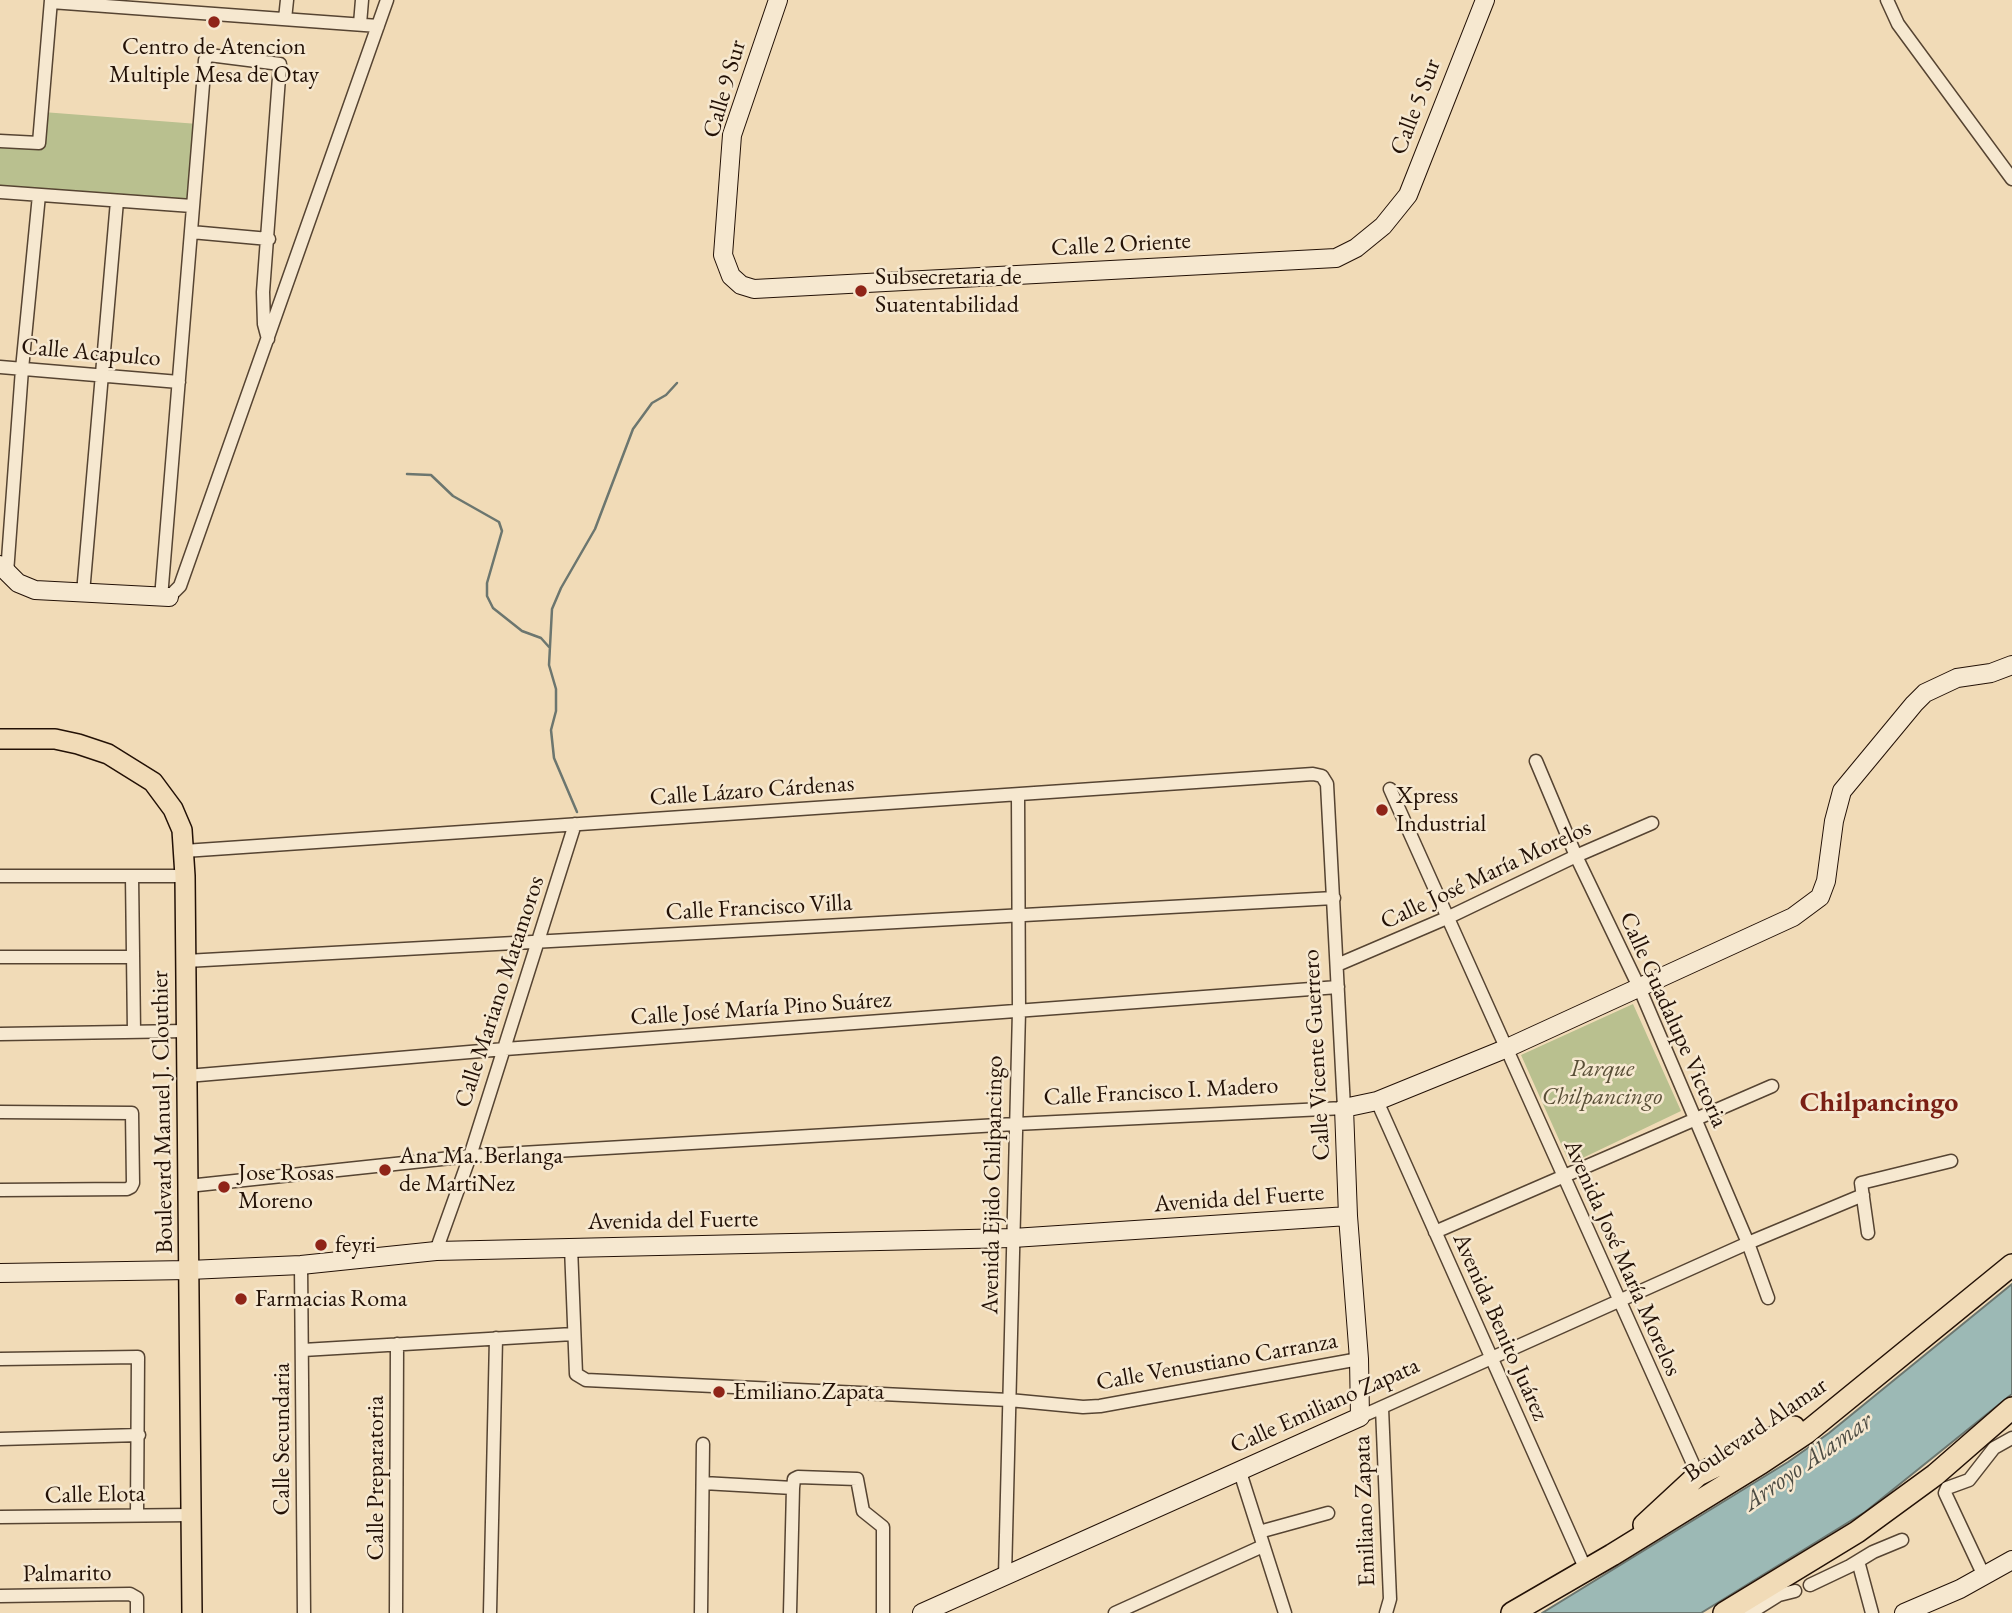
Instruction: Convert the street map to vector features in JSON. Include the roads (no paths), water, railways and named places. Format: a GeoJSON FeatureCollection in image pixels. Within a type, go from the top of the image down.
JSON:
{"type":"FeatureCollection","features":[{"type":"Feature","properties":{"kind":"highway","name":"Boulevard Alamar"},"geometry":{"type":"LineString","coordinates":[[1511,1613],[1612,1555],[1761,1463],[1842,1405],[2012,1265]]}},
{"type":"Feature","properties":{"kind":"highway"},"geometry":{"type":"LineString","coordinates":[[1612,1555],[1698,1475],[1842,1405]]}},
{"type":"Feature","properties":{"kind":"highway"},"geometry":{"type":"LineString","coordinates":[[1724,1613],[1857,1532],[1935,1475],[2012,1409]]}},
{"type":"Feature","properties":{"kind":"main road","name":"Boulevard Manuel J. Clouthier"},"geometry":{"type":"LineString","coordinates":[[0,739],[44,739],[78,744],[108,754],[153,782],[173,809],[182,830],[185,876],[192,1613]]}},
{"type":"Feature","properties":{"kind":"street"},"geometry":{"type":"LineString","coordinates":[[285,19],[287,0]]}},
{"type":"Feature","properties":{"kind":"street"},"geometry":{"type":"LineString","coordinates":[[360,24],[362,0]]}},
{"type":"Feature","properties":{"kind":"street"},"geometry":{"type":"LineString","coordinates":[[39,195],[3,569],[26,587],[165,597],[180,586],[387,0]]}},
{"type":"Feature","properties":{"kind":"street","name":"Calle 9 Sur"},"geometry":{"type":"LineString","coordinates":[[730,276],[723,255],[732,135],[778,0]]}},
{"type":"Feature","properties":{"kind":"street","name":"Calle 5 Sur"},"geometry":{"type":"LineString","coordinates":[[1383,226],[1408,195],[1485,0]]}},
{"type":"Feature","properties":{"kind":"street"},"geometry":{"type":"LineString","coordinates":[[1887,0],[1898,24],[2012,179]]}},
{"type":"Feature","properties":{"kind":"street"},"geometry":{"type":"LineString","coordinates":[[0,141],[39,143],[51,1],[207,6],[285,19],[378,26]]}},
{"type":"Feature","properties":{"kind":"street"},"geometry":{"type":"LineString","coordinates":[[165,597],[192,206],[205,60],[209,55],[278,62],[263,304],[268,339]]}},
{"type":"Feature","properties":{"kind":"street"},"geometry":{"type":"LineString","coordinates":[[0,192],[192,206]]}},
{"type":"Feature","properties":{"kind":"street"},"geometry":{"type":"LineString","coordinates":[[83,593],[117,201]]}},
{"type":"Feature","properties":{"kind":"street","name":"Calle 2 Oriente"},"geometry":{"type":"LineString","coordinates":[[730,276],[741,285],[754,289],[1336,258],[1356,248],[1383,226]]}},
{"type":"Feature","properties":{"kind":"street"},"geometry":{"type":"LineString","coordinates":[[191,232],[269,239]]}},
{"type":"Feature","properties":{"kind":"street","name":"Calle Acapulco"},"geometry":{"type":"LineString","coordinates":[[0,367],[178,382]]}},
{"type":"Feature","properties":{"kind":"street","name":"Calle Francisco I. Madero"},"geometry":{"type":"LineString","coordinates":[[188,1186],[470,1156],[1344,1108],[1377,1101],[1505,1049],[1793,917],[1820,897],[1826,881],[1834,821],[1842,791],[1925,693],[1957,678],[1991,673],[2012,665]]}},
{"type":"Feature","properties":{"kind":"street","name":"Calle Guadalupe Victoria"},"geometry":{"type":"LineString","coordinates":[[1536,761],[1576,856],[1639,987],[1748,1243],[1768,1298]]}},
{"type":"Feature","properties":{"kind":"street","name":"Calle Lázaro Cárdenas"},"geometry":{"type":"LineString","coordinates":[[184,851],[1313,774],[1322,776]]}},
{"type":"Feature","properties":{"kind":"street","name":"Calle Vicente Guerrero"},"geometry":{"type":"LineString","coordinates":[[1322,776],[1327,785],[1334,898],[1360,1417]]}},
{"type":"Feature","properties":{"kind":"street","name":"Avenida José María Morelos"},"geometry":{"type":"LineString","coordinates":[[1390,789],[1698,1475]]}},
{"type":"Feature","properties":{"kind":"street","name":"Avenida Ejido Chilpancingo"},"geometry":{"type":"LineString","coordinates":[[1005,1576],[1019,1011],[1017,795]]}},
{"type":"Feature","properties":{"kind":"street","name":"Calle José María Morelos"},"geometry":{"type":"LineString","coordinates":[[1337,965],[1449,917],[1652,823]]}},
{"type":"Feature","properties":{"kind":"street","name":"Calle Mariano Matamoros"},"geometry":{"type":"LineString","coordinates":[[436,1251],[505,1049],[575,824]]}},
{"type":"Feature","properties":{"kind":"street"},"geometry":{"type":"LineString","coordinates":[[0,876],[185,876]]}},
{"type":"Feature","properties":{"kind":"street"},"geometry":{"type":"LineString","coordinates":[[132,876],[134,1032]]}},
{"type":"Feature","properties":{"kind":"street","name":"Calle Francisco Villa"},"geometry":{"type":"LineString","coordinates":[[186,961],[1334,898]]}},
{"type":"Feature","properties":{"kind":"street"},"geometry":{"type":"LineString","coordinates":[[0,957],[133,957]]}},
{"type":"Feature","properties":{"kind":"street","name":"Calle José María Pino Suárez"},"geometry":{"type":"LineString","coordinates":[[187,1076],[505,1049],[1338,987]]}},
{"type":"Feature","properties":{"kind":"street"},"geometry":{"type":"LineString","coordinates":[[0,1034],[186,1031]]}},
{"type":"Feature","properties":{"kind":"street"},"geometry":{"type":"LineString","coordinates":[[1435,1232],[1772,1086]]}},
{"type":"Feature","properties":{"kind":"street","name":"Avenida Benito Juárez"},"geometry":{"type":"LineString","coordinates":[[1377,1101],[1586,1570]]}},
{"type":"Feature","properties":{"kind":"street"},"geometry":{"type":"LineString","coordinates":[[0,1112],[132,1114],[131,1187],[0,1190]]}},
{"type":"Feature","properties":{"kind":"street","name":"Calle Emiliano Zapata"},"geometry":{"type":"LineString","coordinates":[[922,1613],[1748,1243],[1863,1195],[1861,1183],[1951,1161]]}},
{"type":"Feature","properties":{"kind":"street"},"geometry":{"type":"LineString","coordinates":[[1863,1195],[1868,1233]]}},
{"type":"Feature","properties":{"kind":"street","name":"Avenida del Fuerte"},"geometry":{"type":"LineString","coordinates":[[0,1273],[301,1265],[436,1251],[1013,1238],[1348,1216]]}},
{"type":"Feature","properties":{"kind":"street"},"geometry":{"type":"LineString","coordinates":[[303,1350],[573,1334],[571,1247]]}},
{"type":"Feature","properties":{"kind":"street","name":"Calle Secundaria"},"geometry":{"type":"LineString","coordinates":[[301,1265],[304,1613]]}},
{"type":"Feature","properties":{"kind":"street","name":"Calle Venustiano Carranza"},"geometry":{"type":"LineString","coordinates":[[573,1334],[576,1374],[586,1380],[1100,1406],[1359,1359]]}},
{"type":"Feature","properties":{"kind":"street"},"geometry":{"type":"LineString","coordinates":[[490,1613],[496,1338]]}},
{"type":"Feature","properties":{"kind":"street","name":"Calle Preparatoria"},"geometry":{"type":"LineString","coordinates":[[396,1613],[397,1344]]}},
{"type":"Feature","properties":{"kind":"street"},"geometry":{"type":"LineString","coordinates":[[0,1359],[138,1357],[137,1514]]}},
{"type":"Feature","properties":{"kind":"street","name":"Emiliano Zapata"},"geometry":{"type":"LineString","coordinates":[[1382,1408],[1390,1599],[1387,1613]]}},
{"type":"Feature","properties":{"kind":"street"},"geometry":{"type":"LineString","coordinates":[[0,1439],[139,1435]]}},
{"type":"Feature","properties":{"kind":"street"},"geometry":{"type":"LineString","coordinates":[[1984,1576],[1945,1493],[1947,1488],[1969,1480],[1994,1448],[2012,1438]]}},
{"type":"Feature","properties":{"kind":"street"},"geometry":{"type":"LineString","coordinates":[[701,1613],[704,1444]]}},
{"type":"Feature","properties":{"kind":"street"},"geometry":{"type":"LineString","coordinates":[[1240,1472],[1285,1613]]}},
{"type":"Feature","properties":{"kind":"street"},"geometry":{"type":"LineString","coordinates":[[790,1613],[793,1488],[794,1479],[798,1477],[857,1479],[863,1511],[883,1527],[883,1613]]}},
{"type":"Feature","properties":{"kind":"street"},"geometry":{"type":"LineString","coordinates":[[703,1483],[793,1488]]}},
{"type":"Feature","properties":{"kind":"street"},"geometry":{"type":"LineString","coordinates":[[1259,1532],[1328,1513]]}},
{"type":"Feature","properties":{"kind":"street","name":"Calle Elota"},"geometry":{"type":"LineString","coordinates":[[0,1517],[191,1515]]}},
{"type":"Feature","properties":{"kind":"street"},"geometry":{"type":"LineString","coordinates":[[1810,1585],[1873,1552],[1902,1541]]}},
{"type":"Feature","properties":{"kind":"street"},"geometry":{"type":"LineString","coordinates":[[1115,1613],[1263,1546]]}},
{"type":"Feature","properties":{"kind":"street"},"geometry":{"type":"LineString","coordinates":[[1904,1613],[1960,1589],[2012,1560]]}},
{"type":"Feature","properties":{"kind":"street"},"geometry":{"type":"LineString","coordinates":[[1858,1561],[1872,1613]]}},
{"type":"Feature","properties":{"kind":"street"},"geometry":{"type":"LineString","coordinates":[[1750,1613],[1779,1595],[1795,1591]]}},
{"type":"Feature","properties":{"kind":"street","name":"Palmarito"},"geometry":{"type":"LineString","coordinates":[[0,1595],[134,1595],[137,1598],[137,1613]]}},
{"type":"Feature","properties":{"kind":"water","name":"Arroyo Alamar"},"geometry":{"type":"Polygon","coordinates":[[[2012,1284],[2012,1394],[1865,1512],[1701,1613],[1542,1613],[1788,1462],[1829,1433],[2012,1284]]]}},
{"type":"Feature","properties":{"kind":"waterway"},"geometry":{"type":"LineString","coordinates":[[577,812],[554,758],[551,730],[556,711],[556,689],[549,665],[552,609],[595,529],[633,429],[652,403],[666,395],[677,383]]}},
{"type":"Feature","properties":{"kind":"waterway"},"geometry":{"type":"LineString","coordinates":[[407,474],[431,475],[453,496],[499,522],[502,531],[487,583],[487,596],[493,608],[522,631],[541,638],[549,647]]}},
{"type":"Feature","properties":{"kind":"place","name":"Centro de Atencion Multiple Mesa de Otay"},"geometry":{"type":"Point","coordinates":[214,22]}},
{"type":"Feature","properties":{"kind":"place","name":"Subsecretaria de Suatentabilidad"},"geometry":{"type":"Point","coordinates":[861,291]}},
{"type":"Feature","properties":{"kind":"place","name":"Xpress Industrial"},"geometry":{"type":"Point","coordinates":[1382,810]}},
{"type":"Feature","properties":{"kind":"place","name":"Ana Ma. Berlanga de MartiNez"},"geometry":{"type":"Point","coordinates":[385,1170]}},
{"type":"Feature","properties":{"kind":"place","name":"Jose Rosas Moreno"},"geometry":{"type":"Point","coordinates":[224,1187]}},
{"type":"Feature","properties":{"kind":"place","name":"feyri"},"geometry":{"type":"Point","coordinates":[321,1245]}},
{"type":"Feature","properties":{"kind":"place","name":"Farmacias Roma"},"geometry":{"type":"Point","coordinates":[241,1299]}},
{"type":"Feature","properties":{"kind":"place","name":"Emiliano Zapata"},"geometry":{"type":"Point","coordinates":[719,1392]}},
{"type":"Feature","properties":{"kind":"district","name":"Chilpancingo"},"geometry":{"type":"Point","coordinates":[1879,1103]}},
{"type":"Feature","properties":{"kind":"park label","name":"Parque Chilpancingo"},"geometry":{"type":"Point","coordinates":[1602,1083]}}]}
